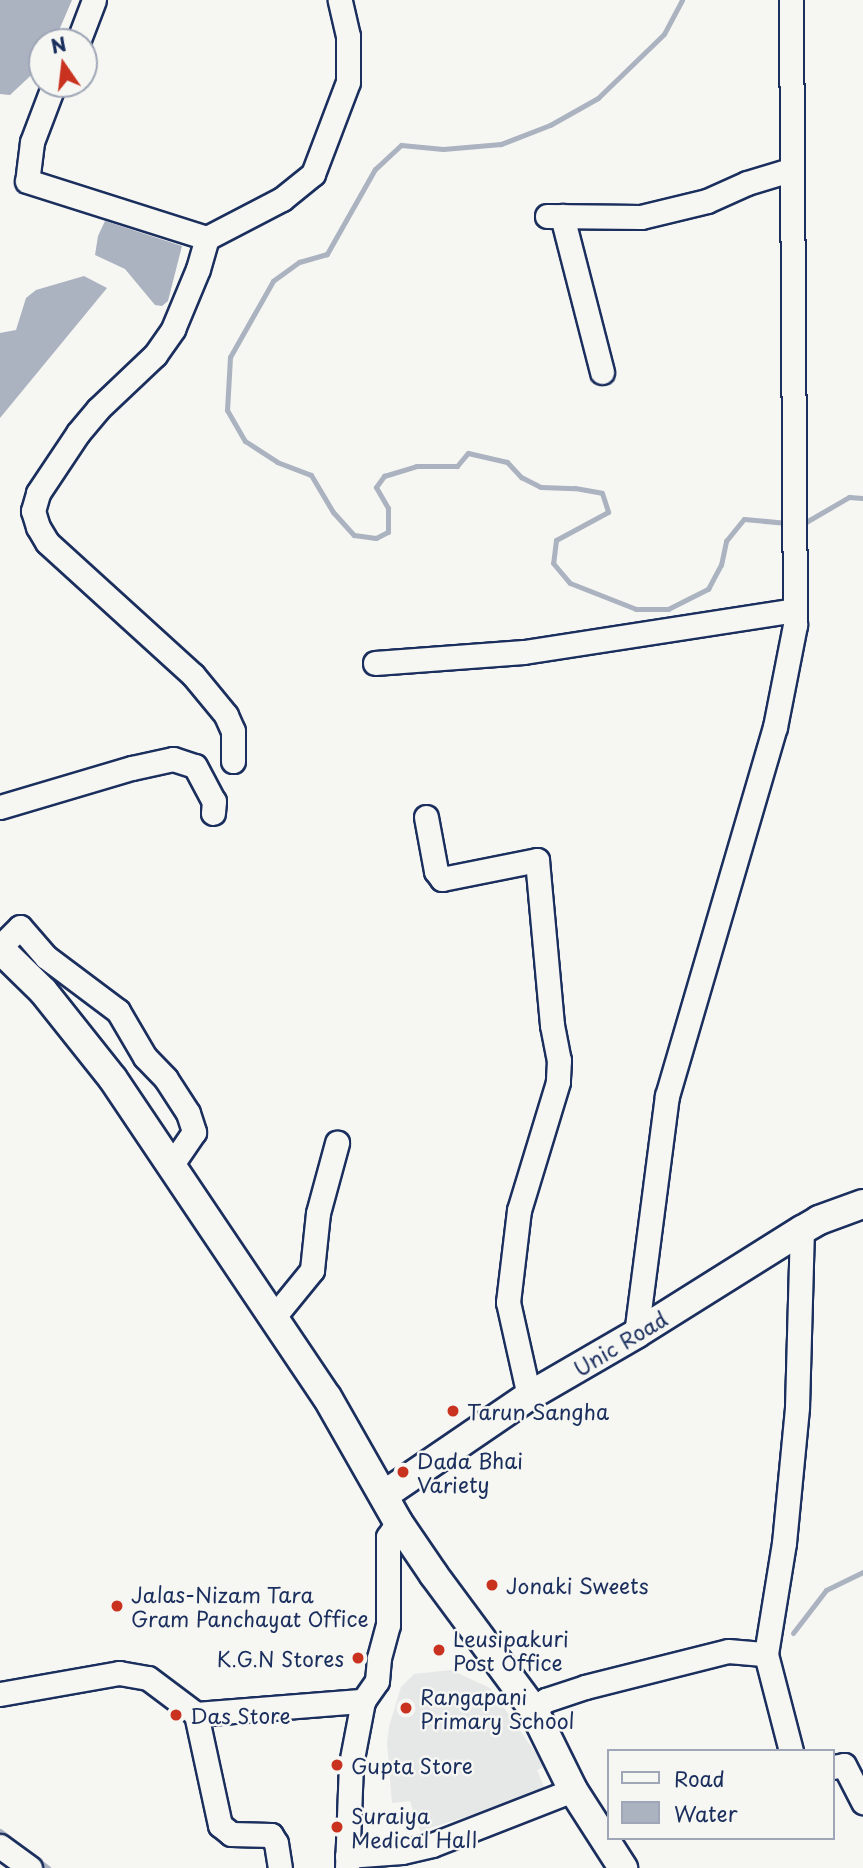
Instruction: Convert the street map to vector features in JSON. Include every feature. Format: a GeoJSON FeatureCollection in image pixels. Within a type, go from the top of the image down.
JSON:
{"type":"FeatureCollection","features":[{"type":"Feature","properties":{"kind":"main road"},"geometry":{"type":"LineString","coordinates":[[0,948],[43,991],[113,1079],[327,1397],[398,1522],[434,1576],[533,1709],[573,1790],[623,1868]]}},
{"type":"Feature","properties":{"kind":"main road","name":"Unic Road"},"geometry":{"type":"LineString","coordinates":[[384,1495],[529,1396],[636,1334],[802,1230],[819,1220],[863,1204]]}},
{"type":"Feature","properties":{"kind":"street"},"geometry":{"type":"LineString","coordinates":[[83,28],[94,0]]}},
{"type":"Feature","properties":{"kind":"street"},"geometry":{"type":"LineString","coordinates":[[49,98],[32,142],[27,181],[207,237],[282,199],[313,174],[348,82],[348,36],[340,0]]}},
{"type":"Feature","properties":{"kind":"street"},"geometry":{"type":"LineString","coordinates":[[636,1334],[667,1096],[775,727],[795,625],[791,0]]}},
{"type":"Feature","properties":{"kind":"street"},"geometry":{"type":"LineString","coordinates":[[602,372],[555,216],[640,217],[707,201],[747,183],[790,170]]}},
{"type":"Feature","properties":{"kind":"street"},"geometry":{"type":"LineString","coordinates":[[207,237],[198,269],[173,329],[155,355],[98,409],[78,433],[38,494],[33,511],[47,542],[193,674],[226,715],[233,732],[233,761]]}},
{"type":"Feature","properties":{"kind":"street"},"geometry":{"type":"LineString","coordinates":[[375,663],[524,652],[795,610]]}},
{"type":"Feature","properties":{"kind":"street"},"geometry":{"type":"LineString","coordinates":[[0,807],[132,768],[173,760],[195,766],[214,801],[213,813]]}},
{"type":"Feature","properties":{"kind":"street"},"geometry":{"type":"LineString","coordinates":[[426,817],[436,872],[442,879],[537,860],[552,1025],[559,1060],[558,1082],[519,1210],[508,1302],[529,1396]]}},
{"type":"Feature","properties":{"kind":"street"},"geometry":{"type":"LineString","coordinates":[[0,948],[20,927],[46,957],[118,1011],[145,1057],[166,1079],[188,1113],[194,1132],[170,1167]]}},
{"type":"Feature","properties":{"kind":"street"},"geometry":{"type":"LineString","coordinates":[[272,1318],[312,1270],[318,1213],[337,1143]]}},
{"type":"Feature","properties":{"kind":"street"},"geometry":{"type":"LineString","coordinates":[[790,1749],[766,1654],[784,1543],[797,1406],[802,1230]]}},
{"type":"Feature","properties":{"kind":"street"},"geometry":{"type":"LineString","coordinates":[[398,1522],[388,1537],[388,1625],[379,1658],[377,1681],[363,1701],[351,1764],[347,1862],[432,1845],[573,1790]]}},
{"type":"Feature","properties":{"kind":"street"},"geometry":{"type":"LineString","coordinates":[[533,1709],[546,1700],[585,1687],[729,1651],[766,1654]]}},
{"type":"Feature","properties":{"kind":"street"},"geometry":{"type":"LineString","coordinates":[[0,1694],[119,1673],[148,1678],[196,1714],[220,1825],[230,1834],[271,1835],[276,1843],[280,1868]]}},
{"type":"Feature","properties":{"kind":"street"},"geometry":{"type":"LineString","coordinates":[[196,1714],[363,1701]]}},
{"type":"Feature","properties":{"kind":"street"},"geometry":{"type":"LineString","coordinates":[[835,1767],[844,1765],[863,1802]]}},
{"type":"Feature","properties":{"kind":"street"},"geometry":{"type":"LineString","coordinates":[[0,1846],[30,1868]]}},
{"type":"Feature","properties":{"kind":"shaded area"},"geometry":{"type":"Polygon","coordinates":[[[451,1670],[490,1688],[545,1766],[537,1770],[546,1792],[420,1831],[410,1801],[392,1803],[387,1742],[389,1727],[401,1687],[414,1674],[451,1670]]]}},
{"type":"Feature","properties":{"kind":"water"},"geometry":{"type":"Polygon","coordinates":[[[0,0],[72,0],[60,28],[28,28],[28,78],[10,95],[0,94],[0,0]]]}},
{"type":"Feature","properties":{"kind":"water"},"geometry":{"type":"Polygon","coordinates":[[[105,221],[182,246],[168,301],[162,306],[155,305],[125,269],[95,255],[98,236],[105,221]]]}},
{"type":"Feature","properties":{"kind":"water"},"geometry":{"type":"Polygon","coordinates":[[[84,276],[107,288],[0,418],[0,333],[16,330],[26,298],[36,290],[84,276]]]}},
{"type":"Feature","properties":{"kind":"waterway"},"geometry":{"type":"LineString","coordinates":[[682,0],[664,34],[598,98],[550,125],[501,144],[443,149],[401,145],[375,169],[327,254],[299,262],[273,281],[230,357],[227,410],[245,441],[277,462],[311,475],[333,512],[354,535],[376,538],[388,532],[388,508],[376,487],[384,476],[416,466],[457,466],[468,453],[507,462],[521,477],[541,487],[575,488],[602,493],[608,512],[556,540],[553,563],[570,583],[636,609],[668,609],[708,589],[721,565],[726,541],[744,519],[787,523]]}},
{"type":"Feature","properties":{"kind":"waterway"},"geometry":{"type":"LineString","coordinates":[[800,522],[806,522],[849,497],[863,498]]}},
{"type":"Feature","properties":{"kind":"waterway"},"geometry":{"type":"LineString","coordinates":[[793,1633],[826,1590],[863,1572]]}},
{"type":"Feature","properties":{"kind":"waterway"},"geometry":{"type":"LineString","coordinates":[[0,1831],[48,1868]]}},
{"type":"Feature","properties":{"kind":"place","name":"Tarun Sangha"},"geometry":{"type":"Point","coordinates":[453,1411]}},
{"type":"Feature","properties":{"kind":"place","name":"Dada Bhai Variety"},"geometry":{"type":"Point","coordinates":[403,1472]}},
{"type":"Feature","properties":{"kind":"place","name":"Jonaki Sweets"},"geometry":{"type":"Point","coordinates":[492,1585]}},
{"type":"Feature","properties":{"kind":"place","name":"Jalas-Nizam Tara Gram Panchayat Office"},"geometry":{"type":"Point","coordinates":[117,1606]}},
{"type":"Feature","properties":{"kind":"place","name":"Leusipakuri Post Office"},"geometry":{"type":"Point","coordinates":[439,1650]}},
{"type":"Feature","properties":{"kind":"place","name":"K.G.N Stores"},"geometry":{"type":"Point","coordinates":[358,1658]}},
{"type":"Feature","properties":{"kind":"place","name":"Rangapani Primary School"},"geometry":{"type":"Point","coordinates":[406,1708]}},
{"type":"Feature","properties":{"kind":"place","name":"Das Store"},"geometry":{"type":"Point","coordinates":[176,1715]}},
{"type":"Feature","properties":{"kind":"place","name":"Gupta Store"},"geometry":{"type":"Point","coordinates":[337,1765]}},
{"type":"Feature","properties":{"kind":"place","name":"Suraiya Medical Hall"},"geometry":{"type":"Point","coordinates":[337,1827]}}]}
